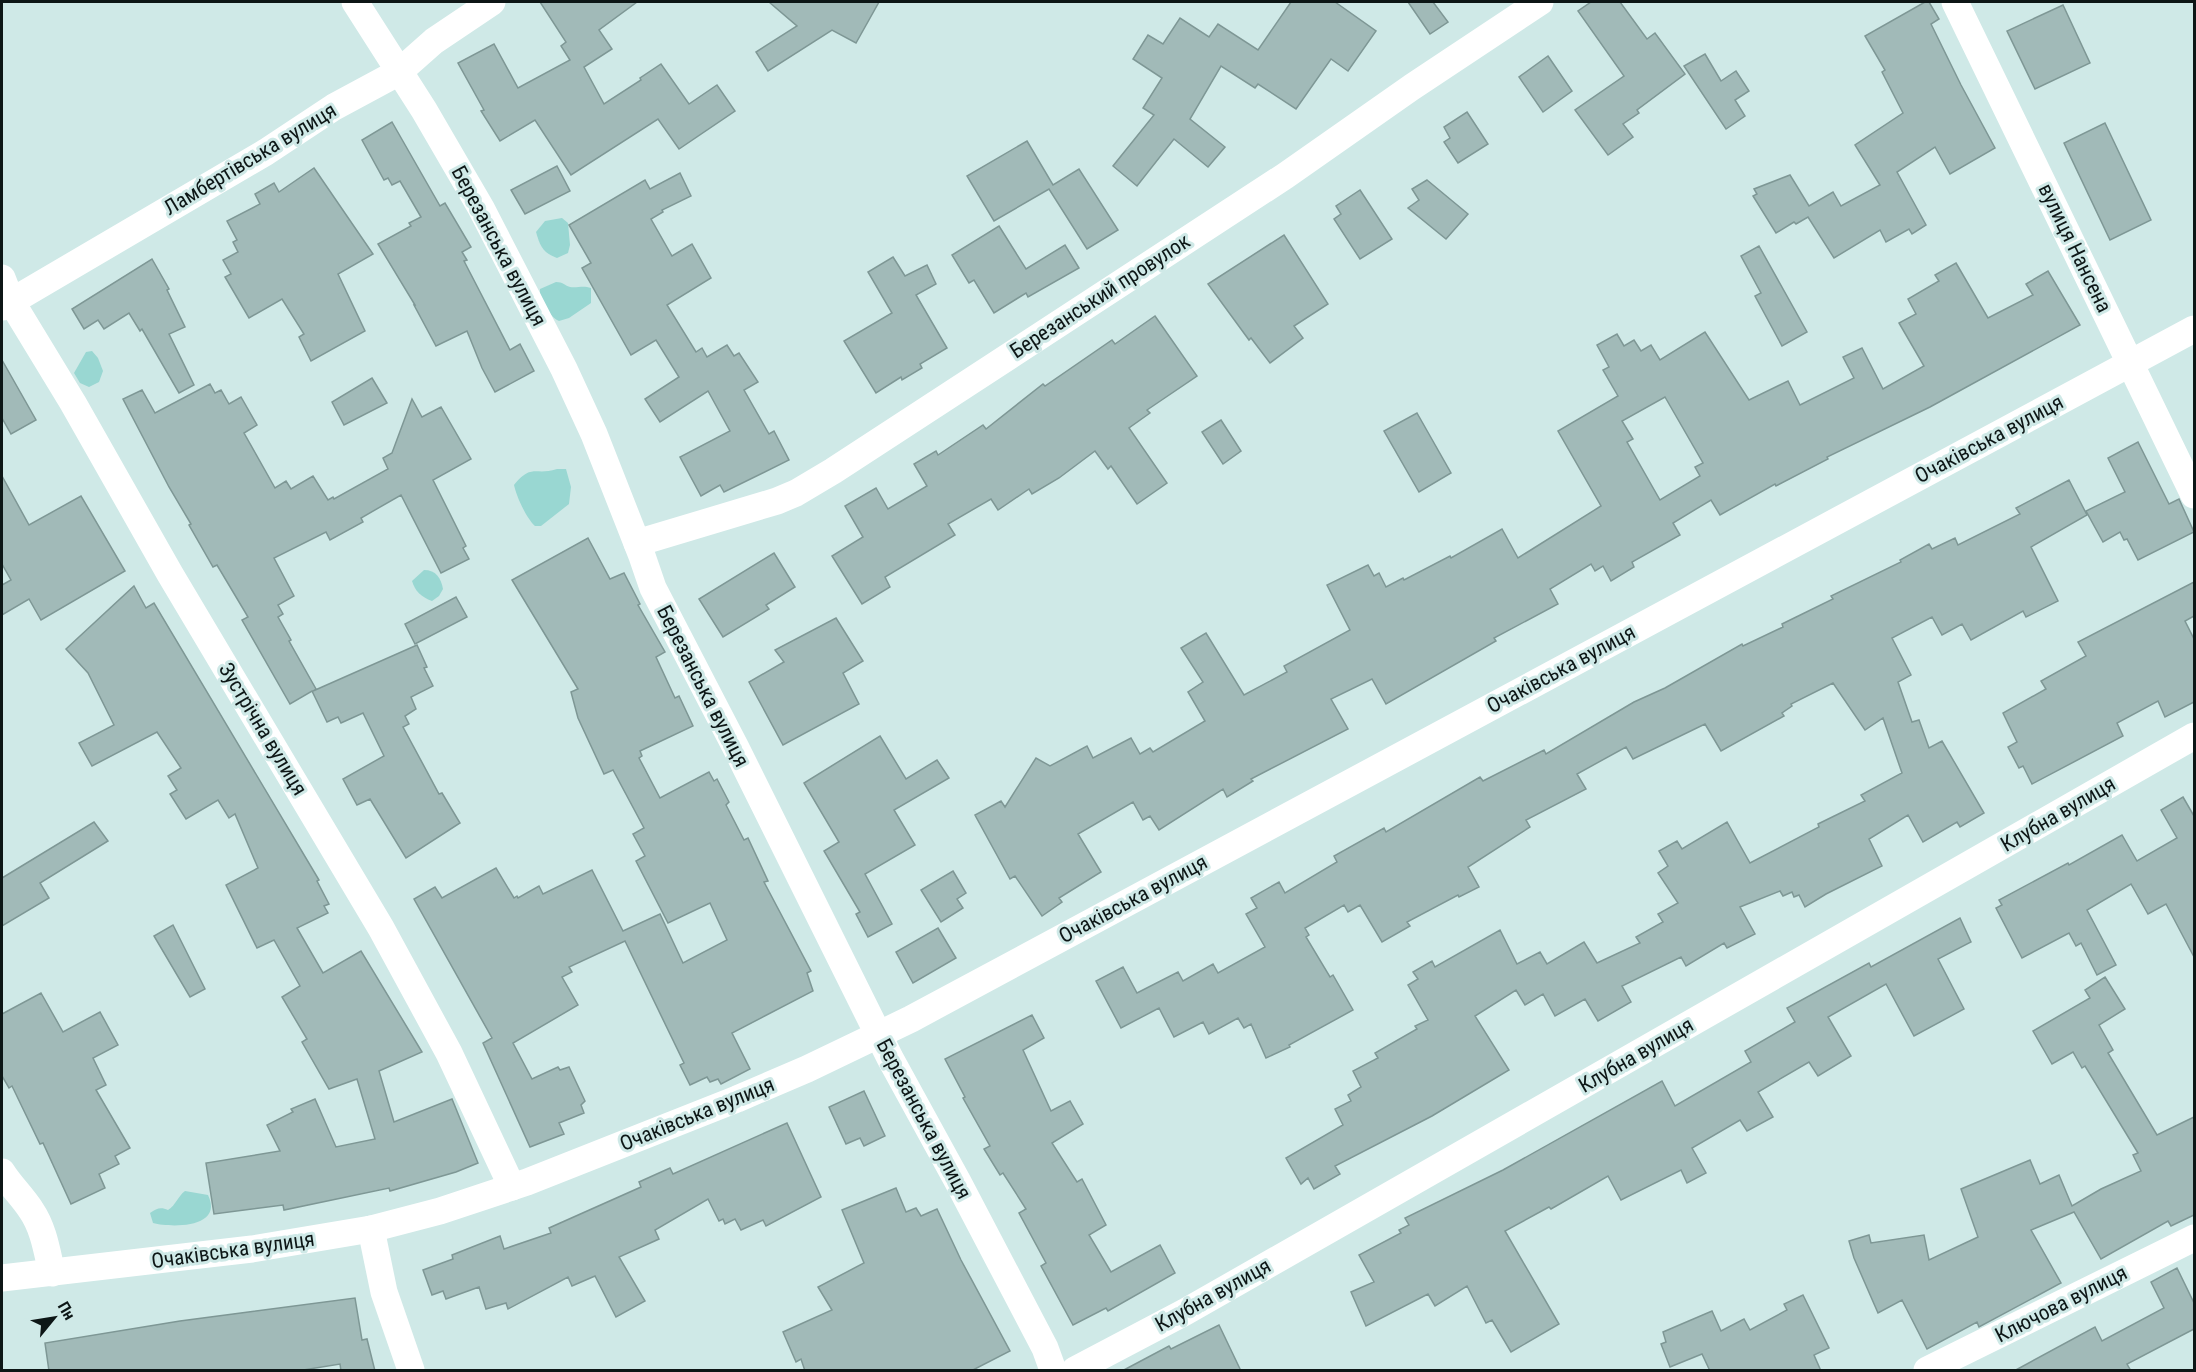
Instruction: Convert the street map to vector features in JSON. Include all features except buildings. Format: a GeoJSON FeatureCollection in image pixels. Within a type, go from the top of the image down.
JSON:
{"type":"FeatureCollection","features":[{"type":"Feature","properties":{"kind":"street","name":"Березанська вулиця"},"geometry":{"type":"LineString","coordinates":[[355,2],[424,110],[481,208],[564,369],[594,434],[653,588],[736,748],[878,1034],[1045,1348],[1053,1371]]}},
{"type":"Feature","properties":{"kind":"street","name":"Ламбертівська вулиця"},"geometry":{"type":"LineString","coordinates":[[5,295],[266,152],[334,107],[399,72],[434,41],[492,2]]}},
{"type":"Feature","properties":{"kind":"street","name":"Березанський провулок"},"geometry":{"type":"LineString","coordinates":[[637,543],[777,501],[833,471],[1285,176],[1412,87],[1540,2]]}},
{"type":"Feature","properties":{"kind":"street","name":"вулиця Нансена"},"geometry":{"type":"LineString","coordinates":[[1955,2],[2194,495]]}},
{"type":"Feature","properties":{"kind":"street","name":"Зустрічна вулиця"},"geometry":{"type":"LineString","coordinates":[[5,295],[73,403],[170,574],[381,928],[449,1053],[512,1187]]}},
{"type":"Feature","properties":{"kind":"street","name":"Очаківська вулиця"},"geometry":{"type":"LineString","coordinates":[[2,1278],[213,1255],[371,1229],[440,1211],[512,1187],[747,1095],[807,1069],[932,1007],[2194,329]]}},
{"type":"Feature","properties":{"kind":"street","name":"Клубна вулиця"},"geometry":{"type":"LineString","coordinates":[[1075,1371],[1196,1306],[2194,736]]}},
{"type":"Feature","properties":{"kind":"street"},"geometry":{"type":"LineString","coordinates":[[2,1172],[32,1210],[37,1220],[46,1243],[52,1273]]}},
{"type":"Feature","properties":{"kind":"street"},"geometry":{"type":"LineString","coordinates":[[371,1229],[384,1292],[411,1371]]}},
{"type":"Feature","properties":{"kind":"street","name":"Ключова вулиця"},"geometry":{"type":"LineString","coordinates":[[1927,1371],[2194,1238]]}},
{"type":"Feature","properties":{"kind":"shaded area"},"geometry":{"type":"Polygon","coordinates":[[[562,218],[568,223],[570,245],[568,253],[557,258],[548,254],[543,248],[536,232],[545,221],[562,218]]]}},
{"type":"Feature","properties":{"kind":"shaded area"},"geometry":{"type":"Polygon","coordinates":[[[556,282],[570,287],[591,288],[591,303],[569,318],[559,321],[545,308],[540,294],[540,289],[556,282]]]}},
{"type":"Feature","properties":{"kind":"shaded area"},"geometry":{"type":"Polygon","coordinates":[[[92,351],[98,358],[103,371],[99,382],[89,387],[80,383],[74,373],[86,352],[92,351]]]}},
{"type":"Feature","properties":{"kind":"shaded area"},"geometry":{"type":"Polygon","coordinates":[[[566,469],[571,487],[569,504],[541,526],[535,526],[528,518],[514,485],[530,472],[566,469]]]}},
{"type":"Feature","properties":{"kind":"shaded area"},"geometry":{"type":"Polygon","coordinates":[[[424,570],[435,573],[442,585],[443,589],[439,596],[432,601],[419,593],[412,581],[424,570]]]}},
{"type":"Feature","properties":{"kind":"shaded area"},"geometry":{"type":"Polygon","coordinates":[[[185,1191],[208,1195],[211,1206],[209,1214],[203,1220],[183,1225],[153,1223],[150,1213],[159,1208],[168,1210],[185,1191]]]}}]}
